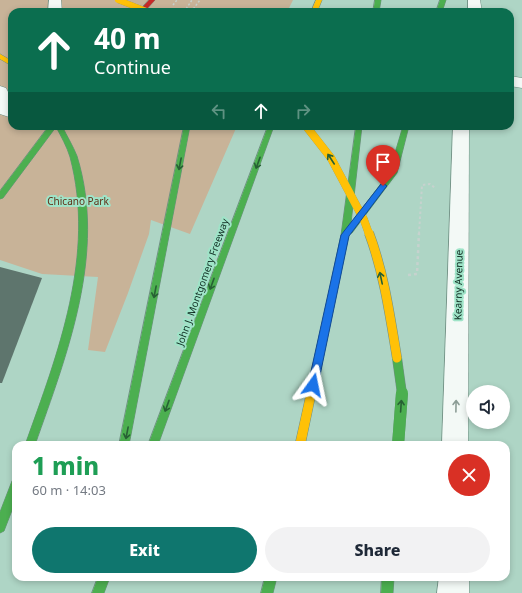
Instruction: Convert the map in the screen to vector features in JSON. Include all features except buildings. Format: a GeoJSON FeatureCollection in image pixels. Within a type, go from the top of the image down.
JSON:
{"type":"FeatureCollection","features":[{"type":"Feature","properties":{"kind":"main road"},"geometry":{"type":"LineString","coordinates":[[118,0],[139,8]]}},
{"type":"Feature","properties":{"kind":"main road"},"geometry":{"type":"LineString","coordinates":[[145,8],[152,0]]}},
{"type":"Feature","properties":{"kind":"main road"},"geometry":{"type":"LineString","coordinates":[[0,196],[50,130]]}},
{"type":"Feature","properties":{"kind":"main road"},"geometry":{"type":"LineString","coordinates":[[31,441],[63,351],[82,270],[83,230],[80,189],[72,156],[61,130]]}},
{"type":"Feature","properties":{"kind":"main road"},"geometry":{"type":"LineString","coordinates":[[125,441],[186,130]]}},
{"type":"Feature","properties":{"kind":"main road","name":"John J. Montgomery Freeway"},"geometry":{"type":"LineString","coordinates":[[154,441],[270,130]]}},
{"type":"Feature","properties":{"kind":"main road"},"geometry":{"type":"LineString","coordinates":[[309,130],[331,158],[346,185],[364,220],[376,252],[388,310],[402,393],[398,441]]}},
{"type":"Feature","properties":{"kind":"main road"},"geometry":{"type":"LineString","coordinates":[[301,441],[345,235],[358,130]]}},
{"type":"Feature","properties":{"kind":"main road"},"geometry":{"type":"LineString","coordinates":[[345,235],[393,173],[405,130]]}},
{"type":"Feature","properties":{"kind":"main road"},"geometry":{"type":"LineString","coordinates":[[0,527],[12,496]]}},
{"type":"Feature","properties":{"kind":"main road"},"geometry":{"type":"LineString","coordinates":[[96,593],[98,581]]}},
{"type":"Feature","properties":{"kind":"main road"},"geometry":{"type":"LineString","coordinates":[[96,593],[102,581]]}},
{"type":"Feature","properties":{"kind":"main road"},"geometry":{"type":"LineString","coordinates":[[267,593],[270,581]]}},
{"type":"Feature","properties":{"kind":"main road"},"geometry":{"type":"LineString","coordinates":[[387,593],[388,581]]}},
{"type":"Feature","properties":{"kind":"street"},"geometry":{"type":"LineString","coordinates":[[0,91],[4,108],[8,112]]}},
{"type":"Feature","properties":{"kind":"street","name":"Kearny Avenue"},"geometry":{"type":"LineString","coordinates":[[455,441],[461,130]]}},
{"type":"Feature","properties":{"kind":"street"},"geometry":{"type":"LineString","coordinates":[[453,593],[454,581]]}},
{"type":"Feature","properties":{"kind":"path"},"geometry":{"type":"LineString","coordinates":[[407,275],[417,274],[422,185],[430,184],[435,187],[435,194]]}},
{"type":"Feature","properties":{"kind":"green space","name":"Chicano Park"},"geometry":{"type":"Polygon","coordinates":[[[0,0],[293,0],[289,8],[8,8],[8,130],[235,130],[190,234],[151,220],[149,234],[105,352],[88,350],[98,277],[42,274],[0,260],[0,0]]]}},
{"type":"Feature","properties":{"kind":"traffic: fast"},"geometry":{"type":"LineString","coordinates":[[377,8],[378,0]]}},
{"type":"Feature","properties":{"kind":"traffic: fast"},"geometry":{"type":"LineString","coordinates":[[440,8],[443,0]]}},
{"type":"Feature","properties":{"kind":"traffic: fast"},"geometry":{"type":"LineString","coordinates":[[0,196],[50,130]]}},
{"type":"Feature","properties":{"kind":"traffic: fast"},"geometry":{"type":"LineString","coordinates":[[31,441],[66,340],[75,303],[81,266],[83,229],[81,193],[73,156],[61,130]]}},
{"type":"Feature","properties":{"kind":"traffic: fast"},"geometry":{"type":"LineString","coordinates":[[125,441],[186,130]]}},
{"type":"Feature","properties":{"kind":"traffic: fast"},"geometry":{"type":"LineString","coordinates":[[154,441],[270,130]]}},
{"type":"Feature","properties":{"kind":"traffic: fast"},"geometry":{"type":"LineString","coordinates":[[334,287],[345,235],[358,130]]}},
{"type":"Feature","properties":{"kind":"traffic: fast"},"geometry":{"type":"LineString","coordinates":[[349,231],[393,173],[405,130]]}},
{"type":"Feature","properties":{"kind":"traffic: fast"},"geometry":{"type":"LineString","coordinates":[[397,358],[402,393],[398,441]]}},
{"type":"Feature","properties":{"kind":"traffic: fast"},"geometry":{"type":"LineString","coordinates":[[0,527],[12,496]]}},
{"type":"Feature","properties":{"kind":"traffic: fast"},"geometry":{"type":"LineString","coordinates":[[98,593],[102,581]]}},
{"type":"Feature","properties":{"kind":"traffic: fast"},"geometry":{"type":"LineString","coordinates":[[267,593],[270,581]]}},
{"type":"Feature","properties":{"kind":"traffic: fast"},"geometry":{"type":"LineString","coordinates":[[387,593],[388,581]]}},
{"type":"Feature","properties":{"kind":"traffic: slow"},"geometry":{"type":"LineString","coordinates":[[118,0],[139,8]]}},
{"type":"Feature","properties":{"kind":"traffic: slow"},"geometry":{"type":"LineString","coordinates":[[316,8],[319,0]]}},
{"type":"Feature","properties":{"kind":"traffic: slow"},"geometry":{"type":"LineString","coordinates":[[0,56],[8,61]]}},
{"type":"Feature","properties":{"kind":"traffic: slow"},"geometry":{"type":"LineString","coordinates":[[309,130],[331,158],[364,220],[376,252],[389,310],[397,358]]}},
{"type":"Feature","properties":{"kind":"traffic: slow"},"geometry":{"type":"LineString","coordinates":[[301,441],[334,287]]}},
{"type":"Feature","properties":{"kind":"traffic: jam"},"geometry":{"type":"LineString","coordinates":[[145,8],[152,0]]}},
{"type":"Feature","properties":{"kind":"route"},"geometry":{"type":"LineString","coordinates":[[313,385],[345,235],[383,186]]}}]}
